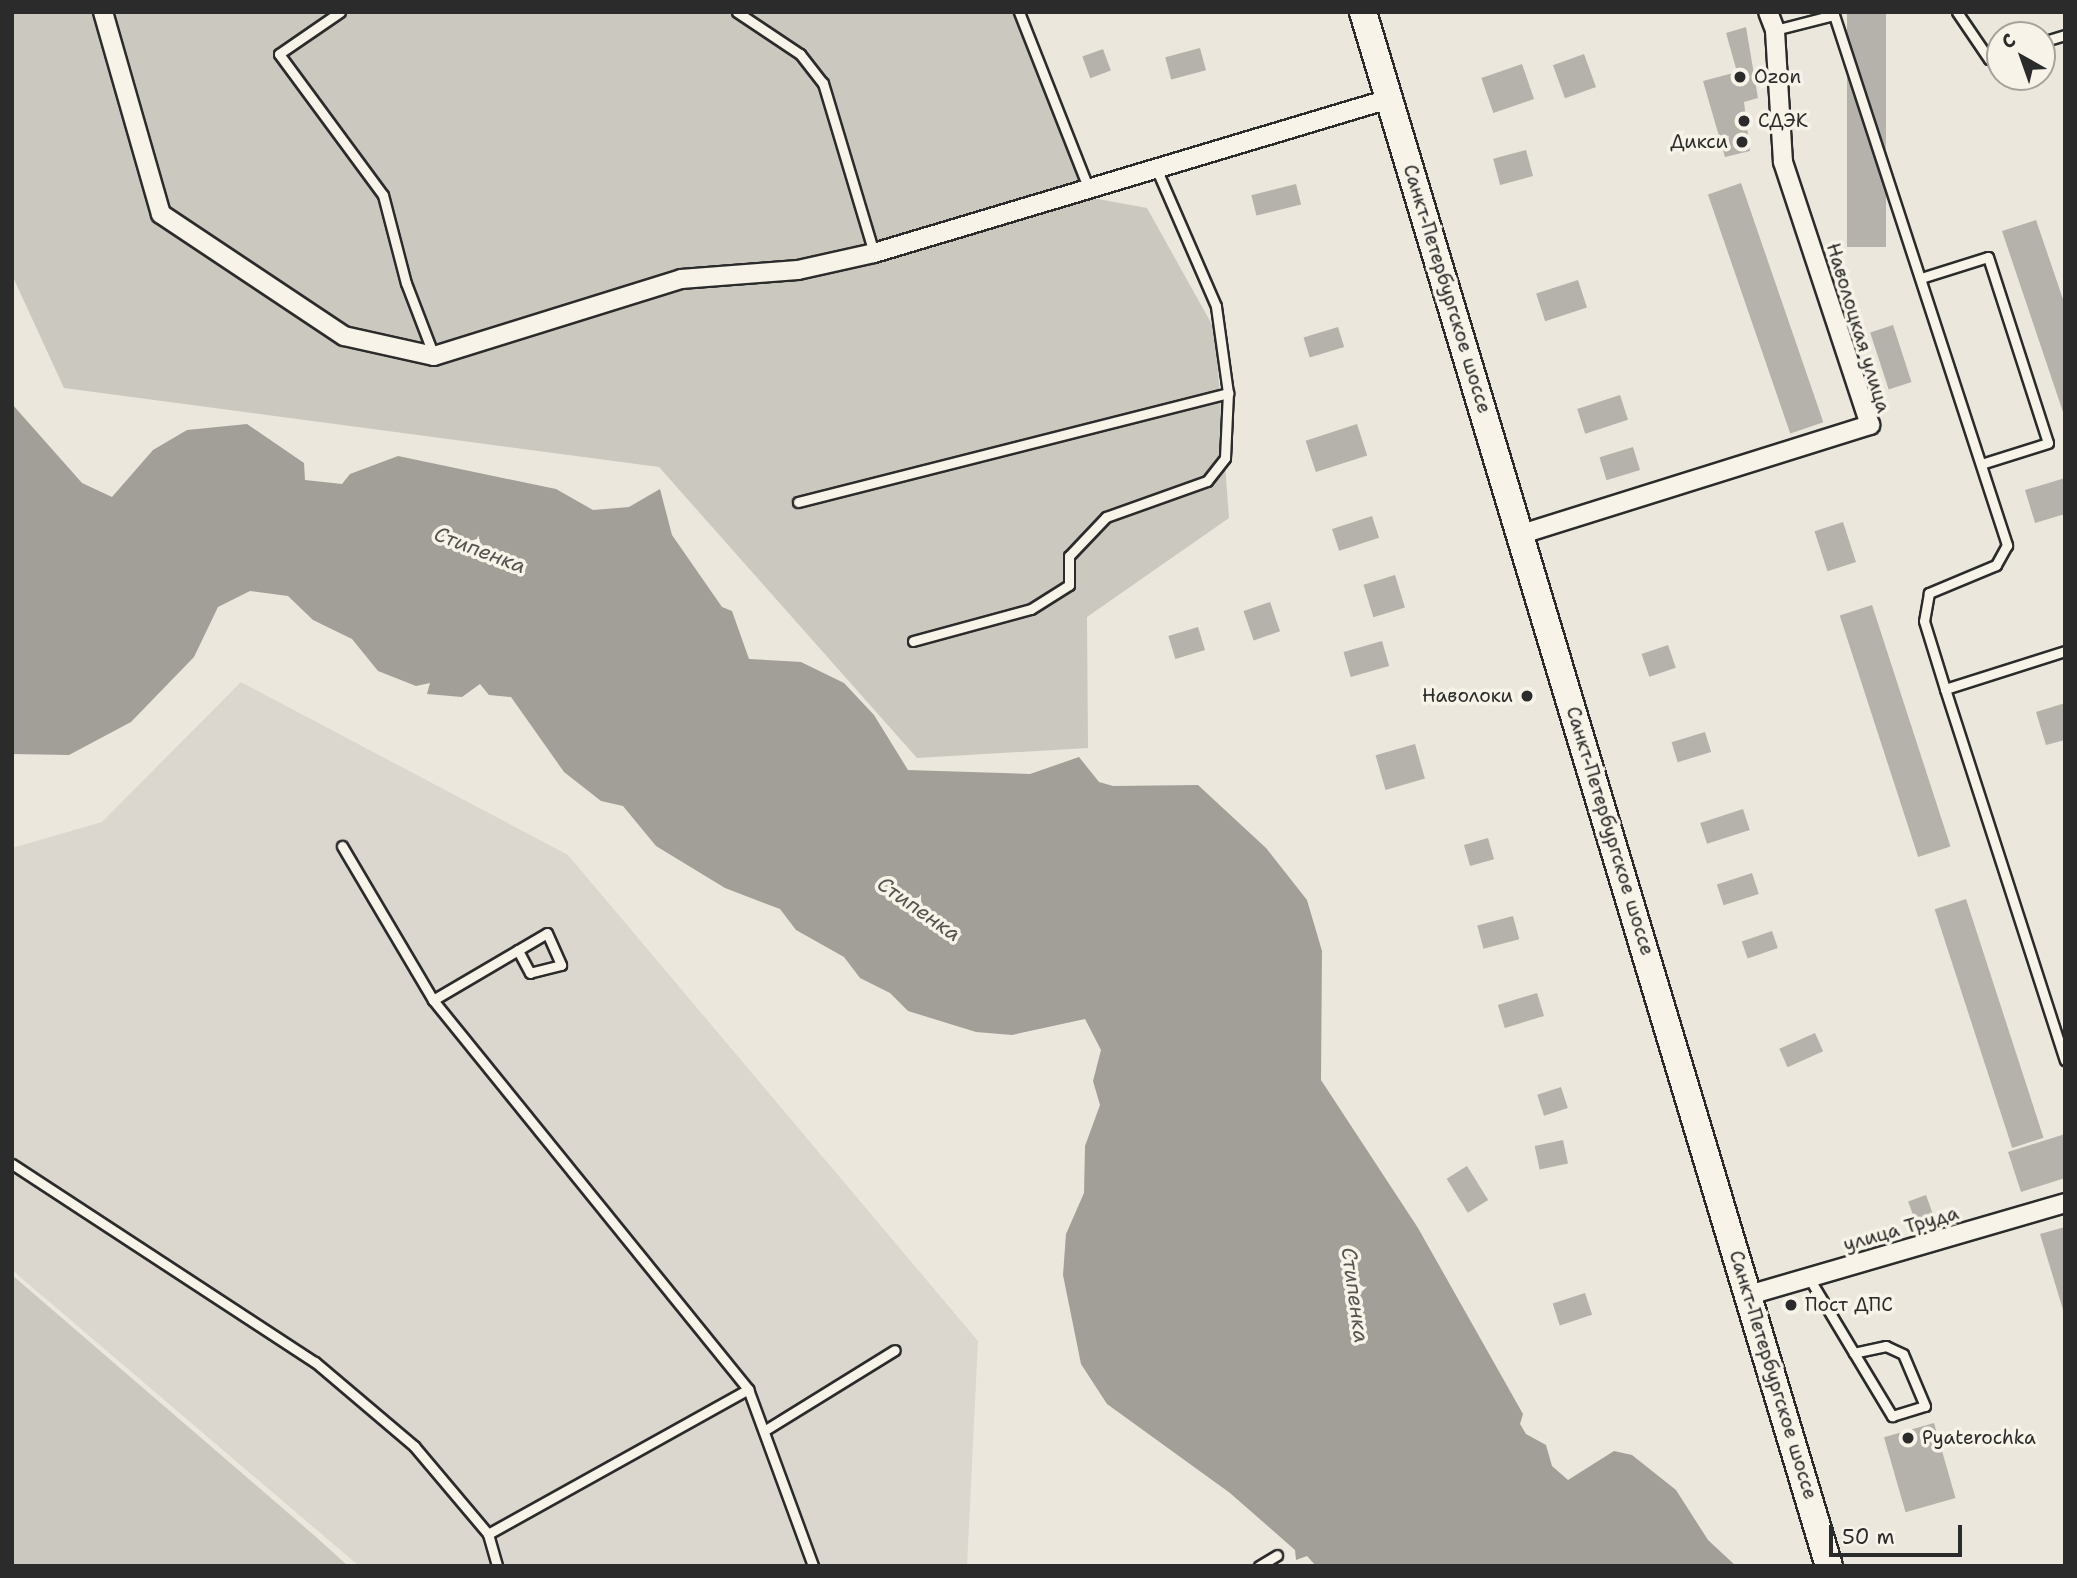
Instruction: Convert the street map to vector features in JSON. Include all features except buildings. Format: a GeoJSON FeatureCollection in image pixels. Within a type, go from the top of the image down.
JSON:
{"type":"FeatureCollection","features":[{"type":"Feature","properties":{"kind":"main road","name":"Санкт-Петербургское шоссе"},"geometry":{"type":"LineString","coordinates":[[1363,12],[1522,534],[1829,1565]]}},
{"type":"Feature","properties":{"kind":"street"},"geometry":{"type":"LineString","coordinates":[[103,12],[161,214],[344,336],[434,356],[681,279],[798,270],[874,253],[1389,99]]}},
{"type":"Feature","properties":{"kind":"street","name":"Наволоцкая улица"},"geometry":{"type":"LineString","coordinates":[[1522,534],[1870,425],[1783,162],[1775,30],[1768,12]]}},
{"type":"Feature","properties":{"kind":"street","name":"улица Труда"},"geometry":{"type":"LineString","coordinates":[[1749,1295],[2065,1203]]}},
{"type":"Feature","properties":{"kind":"lane"},"geometry":{"type":"LineString","coordinates":[[340,12],[279,54],[383,195],[406,282],[434,356]]}},
{"type":"Feature","properties":{"kind":"lane"},"geometry":{"type":"LineString","coordinates":[[737,12],[800,54],[823,83],[874,253]]}},
{"type":"Feature","properties":{"kind":"lane"},"geometry":{"type":"LineString","coordinates":[[1018,12],[1089,190]]}},
{"type":"Feature","properties":{"kind":"lane"},"geometry":{"type":"LineString","coordinates":[[1957,12],[1986,55]]}},
{"type":"Feature","properties":{"kind":"lane"},"geometry":{"type":"LineString","coordinates":[[1775,30],[1834,15],[1981,464],[2006,553],[1996,565],[1928,593],[1924,621],[2065,1060]]}},
{"type":"Feature","properties":{"kind":"lane"},"geometry":{"type":"LineString","coordinates":[[913,641],[1031,609],[1069,585],[1069,556],[1106,517],[1207,481],[1225,458],[1228,393],[1216,306],[1157,170]]}},
{"type":"Feature","properties":{"kind":"lane"},"geometry":{"type":"LineString","coordinates":[[1921,278],[1988,257],[2048,443],[1981,464]]}},
{"type":"Feature","properties":{"kind":"lane"},"geometry":{"type":"LineString","coordinates":[[798,502],[1228,393]]}},
{"type":"Feature","properties":{"kind":"lane"},"geometry":{"type":"LineString","coordinates":[[1945,688],[2065,651]]}},
{"type":"Feature","properties":{"kind":"lane"},"geometry":{"type":"LineString","coordinates":[[342,846],[433,1000],[748,1389],[767,1429],[813,1566]]}},
{"type":"Feature","properties":{"kind":"lane"},"geometry":{"type":"LineString","coordinates":[[433,1000],[518,950],[547,933],[561,964],[530,973],[518,950]]}},
{"type":"Feature","properties":{"kind":"lane"},"geometry":{"type":"LineString","coordinates":[[12,1164],[315,1362],[414,1446],[488,1534],[497,1566]]}},
{"type":"Feature","properties":{"kind":"lane"},"geometry":{"type":"LineString","coordinates":[[1809,1278],[1854,1353],[1892,1416],[1925,1406],[1903,1354],[1886,1346],[1854,1353]]}},
{"type":"Feature","properties":{"kind":"lane"},"geometry":{"type":"LineString","coordinates":[[767,1429],[895,1350]]}},
{"type":"Feature","properties":{"kind":"lane"},"geometry":{"type":"LineString","coordinates":[[488,1534],[748,1389]]}},
{"type":"Feature","properties":{"kind":"lane"},"geometry":{"type":"LineString","coordinates":[[1259,1566],[1277,1555]]}},
{"type":"Feature","properties":{"kind":"shaded area"},"geometry":{"type":"Polygon","coordinates":[[[12,12],[1013,12],[1087,197],[1147,208],[1215,330],[1229,518],[1087,617],[1088,748],[917,758],[659,467],[64,388],[12,275],[12,12]]]}},
{"type":"Feature","properties":{"kind":"shaded area"},"geometry":{"type":"Polygon","coordinates":[[[241,682],[568,855],[978,1341],[967,1566],[359,1566],[12,1270],[12,848],[102,822],[241,682]]]}},
{"type":"Feature","properties":{"kind":"shaded area"},"geometry":{"type":"Polygon","coordinates":[[[12,1275],[316,1537],[348,1566],[12,1566],[12,1275]]]}},
{"type":"Feature","properties":{"kind":"water","name":"Стипенка"},"geometry":{"type":"Polygon","coordinates":[[[12,404],[82,483],[112,497],[153,450],[187,430],[247,424],[304,463],[305,480],[342,484],[350,474],[398,456],[556,489],[593,510],[629,507],[660,489],[672,535],[722,607],[732,611],[749,659],[801,662],[844,683],[874,715],[908,770],[1030,774],[1079,757],[1099,782],[1113,786],[1198,785],[1266,848],[1307,900],[1322,951],[1321,1080],[1418,1228],[1523,1414],[1520,1424],[1526,1434],[1546,1445],[1552,1466],[1568,1480],[1614,1451],[1632,1455],[1676,1490],[1708,1540],[1736,1566],[1316,1566],[1307,1556],[1296,1560],[1295,1550],[1230,1493],[1107,1404],[1081,1364],[1063,1275],[1066,1234],[1084,1193],[1085,1146],[1100,1105],[1093,1081],[1101,1050],[1085,1019],[1012,1035],[976,1032],[908,1011],[890,993],[860,978],[844,957],[796,930],[780,909],[725,888],[656,846],[623,806],[601,801],[564,772],[511,697],[489,695],[480,684],[462,697],[427,694],[430,683],[416,686],[378,671],[352,639],[313,620],[288,596],[250,591],[218,607],[194,657],[131,722],[69,755],[12,754],[12,404]]]}},
{"type":"Feature","properties":{"kind":"place","name":"Ozon"},"geometry":{"type":"Point","coordinates":[1740,77]}},
{"type":"Feature","properties":{"kind":"place","name":"СДЭК"},"geometry":{"type":"Point","coordinates":[1744,121]}},
{"type":"Feature","properties":{"kind":"place","name":"Дикси"},"geometry":{"type":"Point","coordinates":[1742,142]}},
{"type":"Feature","properties":{"kind":"place","name":"Наволоки"},"geometry":{"type":"Point","coordinates":[1527,696]}},
{"type":"Feature","properties":{"kind":"place","name":"Пост ДПС"},"geometry":{"type":"Point","coordinates":[1791,1305]}},
{"type":"Feature","properties":{"kind":"place","name":"Pyaterochka"},"geometry":{"type":"Point","coordinates":[1908,1438]}}]}
